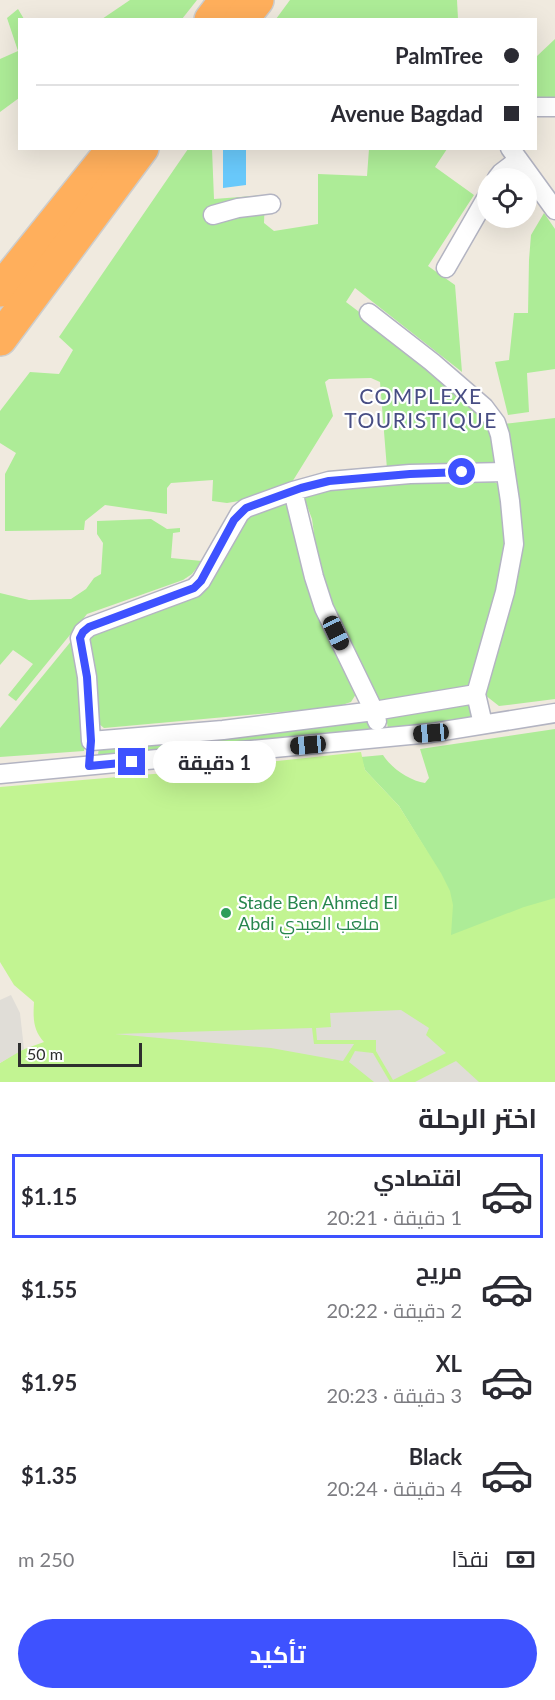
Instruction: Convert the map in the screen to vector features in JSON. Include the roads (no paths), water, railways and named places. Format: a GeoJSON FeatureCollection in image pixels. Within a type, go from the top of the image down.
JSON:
{"type":"FeatureCollection","features":[{"type":"Feature","properties":{"kind":"highway"},"geometry":{"type":"LineString","coordinates":[[212,18],[226,0]]}},
{"type":"Feature","properties":{"kind":"highway"},"geometry":{"type":"LineString","coordinates":[[242,18],[256,0]]}},
{"type":"Feature","properties":{"kind":"highway"},"geometry":{"type":"LineString","coordinates":[[0,290],[112,150]]}},
{"type":"Feature","properties":{"kind":"highway"},"geometry":{"type":"LineString","coordinates":[[0,339],[141,150]]}},
{"type":"Feature","properties":{"kind":"street"},"geometry":{"type":"LineString","coordinates":[[537,107],[555,107]]}},
{"type":"Feature","properties":{"kind":"street"},"geometry":{"type":"LineString","coordinates":[[504,168],[514,154],[555,210]]}},
{"type":"Feature","properties":{"kind":"street"},"geometry":{"type":"LineString","coordinates":[[213,215],[238,208],[271,204]]}},
{"type":"Feature","properties":{"kind":"street"},"geometry":{"type":"LineString","coordinates":[[446,268],[477,214]]}},
{"type":"Feature","properties":{"kind":"street"},"geometry":{"type":"LineString","coordinates":[[369,313],[484,406],[496,423],[514,529],[513,556],[492,644],[476,694],[483,724]]}},
{"type":"Feature","properties":{"kind":"street"},"geometry":{"type":"LineString","coordinates":[[89,766],[91,741],[87,677],[80,638],[83,632],[89,627],[194,588],[201,581],[240,513],[246,508],[329,481],[410,474],[505,472]]}},
{"type":"Feature","properties":{"kind":"street"},"geometry":{"type":"LineString","coordinates":[[293,491],[324,608],[374,711],[383,737]]}},
{"type":"Feature","properties":{"kind":"street"},"geometry":{"type":"LineString","coordinates":[[91,741],[223,730],[374,711],[476,694]]}},
{"type":"Feature","properties":{"kind":"street"},"geometry":{"type":"LineString","coordinates":[[0,774],[431,733],[555,713]]}},
{"type":"Feature","properties":{"kind":"water"},"geometry":{"type":"Polygon","coordinates":[[[223,150],[246,150],[246,185],[223,188],[223,150]]]}},
{"type":"Feature","properties":{"kind":"place","name":"Stade Ben Ahmed El Abdi ملعب العبدي"},"geometry":{"type":"Point","coordinates":[226,913]}},
{"type":"Feature","properties":{"kind":"district","name":"COMPLEXE TOURISTIQUE"},"geometry":{"type":"Point","coordinates":[421,409]}}]}
